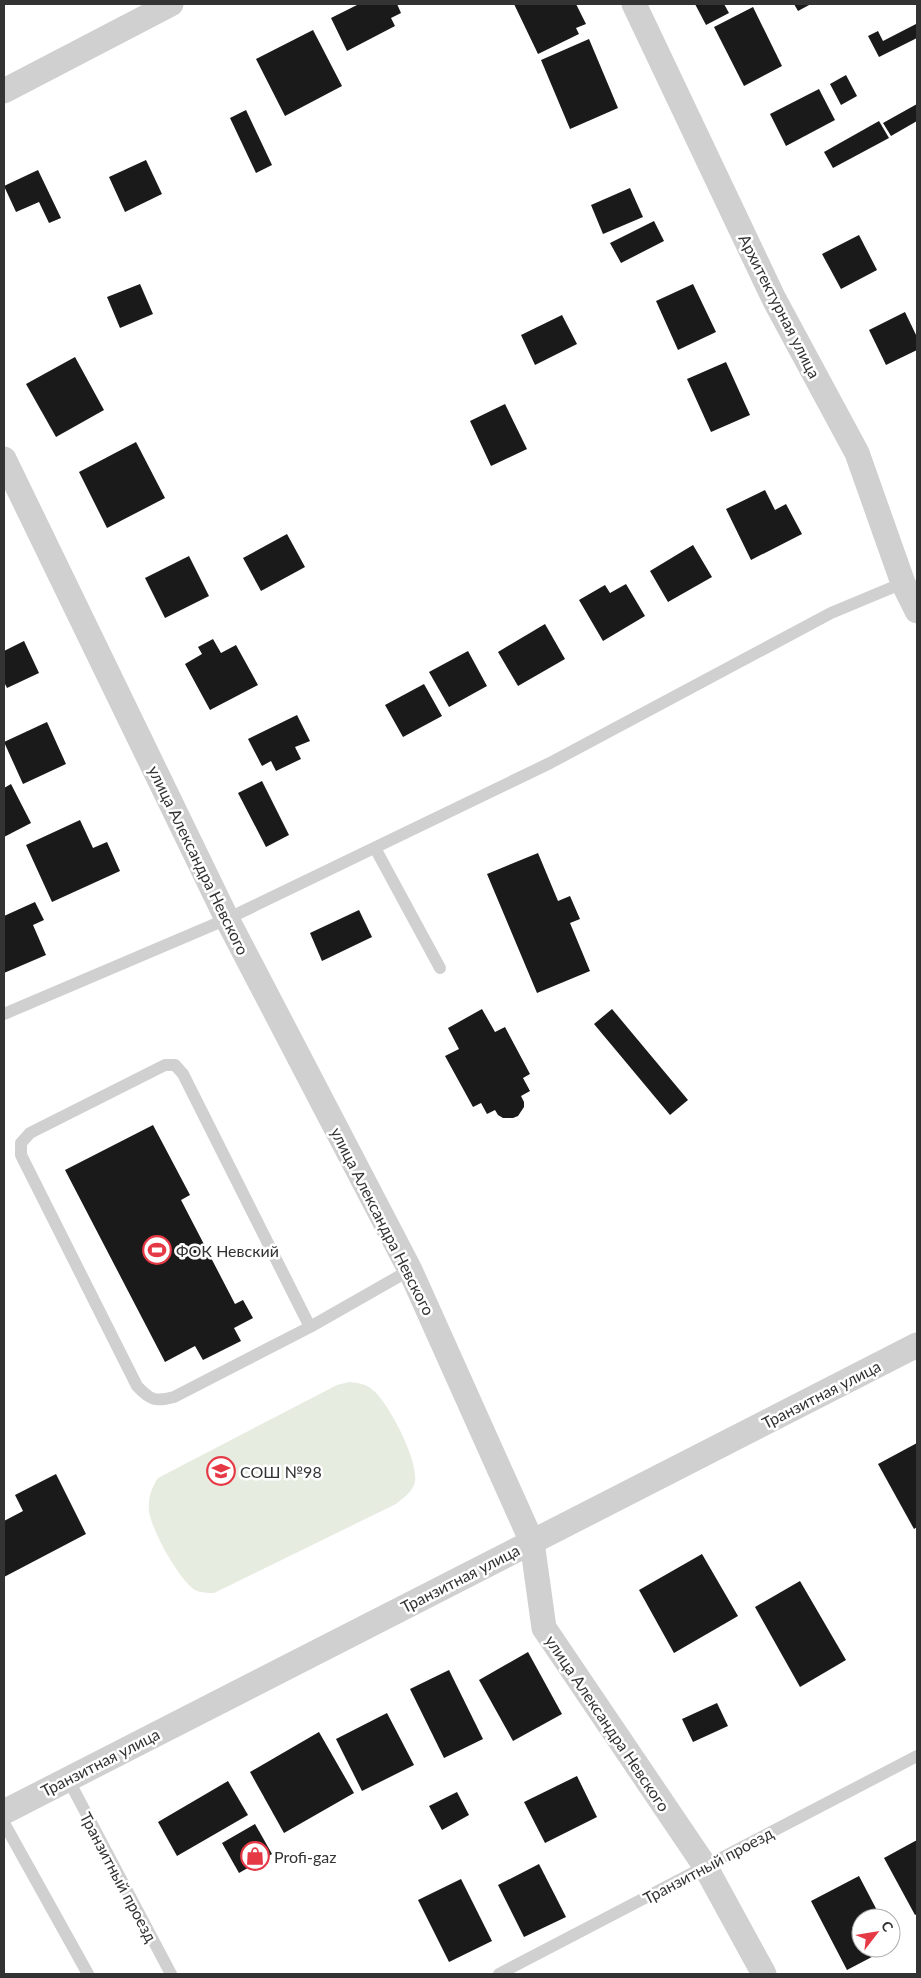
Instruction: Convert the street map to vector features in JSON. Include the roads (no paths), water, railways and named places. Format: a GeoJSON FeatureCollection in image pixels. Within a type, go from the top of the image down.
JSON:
{"type":"FeatureCollection","features":[{"type":"Feature","properties":{"kind":"street"},"geometry":{"type":"LineString","coordinates":[[4,91],[171,4]]}},
{"type":"Feature","properties":{"kind":"street","name":"Архитектурная улица"},"geometry":{"type":"LineString","coordinates":[[634,4],[774,299],[857,453],[903,583],[917,611]]}},
{"type":"Feature","properties":{"kind":"street","name":"улица Александра Невского"},"geometry":{"type":"LineString","coordinates":[[4,459],[227,919],[410,1270],[532,1542],[544,1628],[705,1866],[764,1974]]}},
{"type":"Feature","properties":{"kind":"street","name":"Транзитная улица"},"geometry":{"type":"LineString","coordinates":[[4,1812],[917,1345]]}},
{"type":"Feature","properties":{"kind":"lane"},"geometry":{"type":"LineString","coordinates":[[4,1014],[227,919],[550,763],[831,613],[903,583]]}},
{"type":"Feature","properties":{"kind":"lane"},"geometry":{"type":"LineString","coordinates":[[375,848],[440,968]]}},
{"type":"Feature","properties":{"kind":"lane"},"geometry":{"type":"LineString","coordinates":[[310,1327],[184,1074],[175,1065],[165,1065],[30,1133],[21,1143],[20,1155],[137,1386],[146,1396],[159,1401],[174,1397],[310,1327],[410,1270]]}},
{"type":"Feature","properties":{"kind":"lane","name":"Транзитный проезд"},"geometry":{"type":"LineString","coordinates":[[499,1974],[917,1756]]}},
{"type":"Feature","properties":{"kind":"lane","name":"Транзитный проезд"},"geometry":{"type":"LineString","coordinates":[[68,1779],[171,1974]]}},
{"type":"Feature","properties":{"kind":"lane"},"geometry":{"type":"LineString","coordinates":[[4,1823],[88,1974]]}},
{"type":"Feature","properties":{"kind":"place","name":"ФОК Невский"},"geometry":{"type":"Point","coordinates":[157,1250]}},
{"type":"Feature","properties":{"kind":"place","name":"СОШ №98"},"geometry":{"type":"Point","coordinates":[221,1471]}},
{"type":"Feature","properties":{"kind":"place","name":"Profi-gaz"},"geometry":{"type":"Point","coordinates":[255,1856]}}]}
